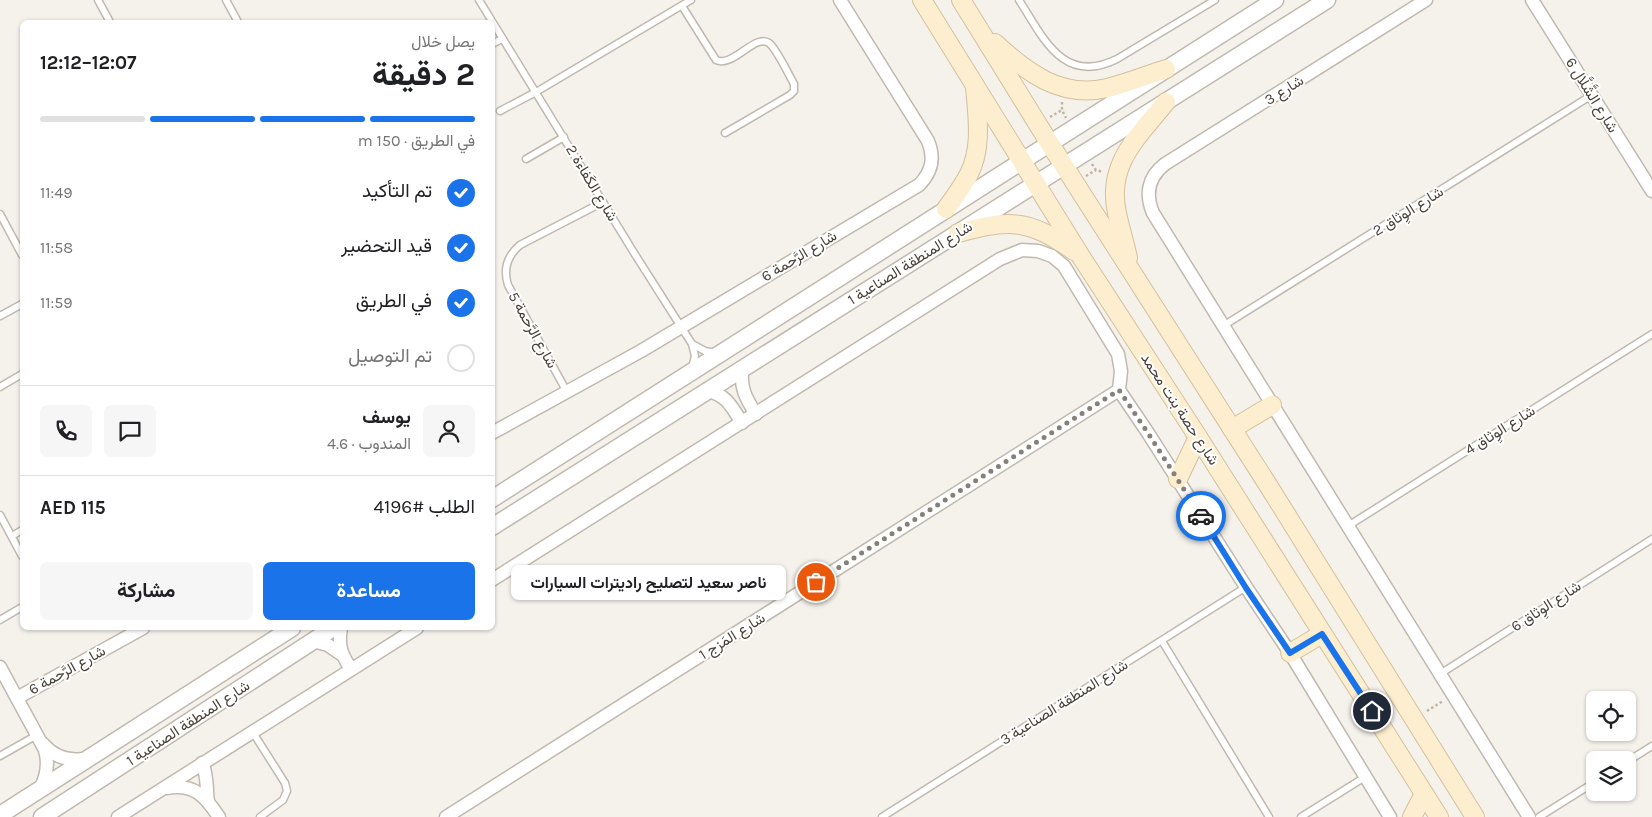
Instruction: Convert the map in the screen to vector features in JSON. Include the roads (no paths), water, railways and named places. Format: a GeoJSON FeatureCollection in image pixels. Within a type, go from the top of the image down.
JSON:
{"type":"FeatureCollection","features":[{"type":"Feature","properties":{"kind":"main road","name":"شارع حصة بنت محمد"},"geometry":{"type":"LineString","coordinates":[[922,0],[1080,255],[1439,817]]}},
{"type":"Feature","properties":{"kind":"main road"},"geometry":{"type":"LineString","coordinates":[[961,0],[1064,167],[1232,429],[1475,817]]}},
{"type":"Feature","properties":{"kind":"main road"},"geometry":{"type":"LineString","coordinates":[[978,28],[1013,60],[1032,74],[1052,85],[1063,88],[1085,90],[1107,88],[1166,69]]}},
{"type":"Feature","properties":{"kind":"main road"},"geometry":{"type":"LineString","coordinates":[[946,209],[964,183],[975,160],[978,135],[975,83]]}},
{"type":"Feature","properties":{"kind":"main road"},"geometry":{"type":"LineString","coordinates":[[1130,269],[1115,201],[1117,176],[1126,152],[1133,141],[1166,102]]}},
{"type":"Feature","properties":{"kind":"main road"},"geometry":{"type":"LineString","coordinates":[[958,233],[990,224],[1023,225],[1045,232],[1080,255]]}},
{"type":"Feature","properties":{"kind":"main road"},"geometry":{"type":"LineString","coordinates":[[1232,429],[1272,405]]}},
{"type":"Feature","properties":{"kind":"main road"},"geometry":{"type":"LineString","coordinates":[[1178,480],[1198,437]]}},
{"type":"Feature","properties":{"kind":"main road"},"geometry":{"type":"LineString","coordinates":[[1290,653],[1322,634]]}},
{"type":"Feature","properties":{"kind":"main road"},"geometry":{"type":"LineString","coordinates":[[1412,817],[1424,794]]}},
{"type":"Feature","properties":{"kind":"street","name":"شارع الرَّحمة 6"},"geometry":{"type":"LineString","coordinates":[[495,432],[681,327],[919,185],[929,172],[932,156],[928,141],[840,0]]}},
{"type":"Feature","properties":{"kind":"street"},"geometry":{"type":"LineString","coordinates":[[1244,20],[1250,0]]}},
{"type":"Feature","properties":{"kind":"street","name":"شارع المنطقة الصناعية 1"},"geometry":{"type":"LineString","coordinates":[[495,497],[1275,0]]}},
{"type":"Feature","properties":{"kind":"street","name":"شارع المنطقة الصناعية 1"},"geometry":{"type":"LineString","coordinates":[[495,524],[1327,0]]}},
{"type":"Feature","properties":{"kind":"street","name":"شارع 3"},"geometry":{"type":"LineString","coordinates":[[1224,326],[1154,213],[1149,200],[1149,187],[1153,176],[1165,164],[1426,0]]}},
{"type":"Feature","properties":{"kind":"street","name":"شارع الشَّلَّال 6"},"geometry":{"type":"LineString","coordinates":[[1532,0],[1650,184]]}},
{"type":"Feature","properties":{"kind":"street"},"geometry":{"type":"LineString","coordinates":[[495,578],[1000,259],[1022,250],[1046,253],[1064,266],[1118,354],[1121,371],[1119,390],[1290,653],[1390,817]]}},
{"type":"Feature","properties":{"kind":"street"},"geometry":{"type":"LineString","coordinates":[[1224,326],[1529,817]]}},
{"type":"Feature","properties":{"kind":"street"},"geometry":{"type":"LineString","coordinates":[[743,368],[742,387],[747,400],[756,414]]}},
{"type":"Feature","properties":{"kind":"street","name":"شارع المَزج 1"},"geometry":{"type":"LineString","coordinates":[[446,817],[1119,390]]}},
{"type":"Feature","properties":{"kind":"street"},"geometry":{"type":"LineString","coordinates":[[707,391],[720,394],[726,398],[742,422]]}},
{"type":"Feature","properties":{"kind":"street"},"geometry":{"type":"LineString","coordinates":[[584,469],[596,451],[596,442],[593,435]]}},
{"type":"Feature","properties":{"kind":"street","name":"شارع الرَّحمة 6"},"geometry":{"type":"LineString","coordinates":[[17,698],[139,630]]}},
{"type":"Feature","properties":{"kind":"street","name":"شارع المنطقة الصناعية 1"},"geometry":{"type":"LineString","coordinates":[[0,815],[289,630]]}},
{"type":"Feature","properties":{"kind":"street","name":"شارع المنطقة الصناعية 1"},"geometry":{"type":"LineString","coordinates":[[42,817],[330,630]]}},
{"type":"Feature","properties":{"kind":"street"},"geometry":{"type":"LineString","coordinates":[[341,630],[339,638],[341,654]]}},
{"type":"Feature","properties":{"kind":"street"},"geometry":{"type":"LineString","coordinates":[[118,817],[414,630]]}},
{"type":"Feature","properties":{"kind":"street"},"geometry":{"type":"LineString","coordinates":[[313,641],[328,645],[341,654],[351,669]]}},
{"type":"Feature","properties":{"kind":"street"},"geometry":{"type":"LineString","coordinates":[[0,667],[46,748],[59,756],[73,760],[88,758]]}},
{"type":"Feature","properties":{"kind":"street"},"geometry":{"type":"LineString","coordinates":[[40,739],[45,750],[48,766],[40,789]]}},
{"type":"Feature","properties":{"kind":"street"},"geometry":{"type":"LineString","coordinates":[[202,763],[206,772],[208,801]]}},
{"type":"Feature","properties":{"kind":"street"},"geometry":{"type":"LineString","coordinates":[[164,788],[180,786],[203,795],[219,817]]}},
{"type":"Feature","properties":{"kind":"lane"},"geometry":{"type":"LineString","coordinates":[[98,0],[109,20]]}},
{"type":"Feature","properties":{"kind":"lane"},"geometry":{"type":"LineString","coordinates":[[226,0],[237,20]]}},
{"type":"Feature","properties":{"kind":"lane","name":"شارع الكَفاءة 2"},"geometry":{"type":"LineString","coordinates":[[479,0],[491,20]]}},
{"type":"Feature","properties":{"kind":"lane"},"geometry":{"type":"LineString","coordinates":[[500,111],[536,92],[692,0]]}},
{"type":"Feature","properties":{"kind":"lane"},"geometry":{"type":"LineString","coordinates":[[1020,0],[1052,51],[1072,64],[1087,67],[1103,65],[1116,59],[1215,0]]}},
{"type":"Feature","properties":{"kind":"lane"},"geometry":{"type":"LineString","coordinates":[[682,6],[716,60],[725,62],[759,42],[766,41],[772,46],[794,84],[794,91],[790,95],[725,133]]}},
{"type":"Feature","properties":{"kind":"lane","name":"شارع الكَفاءة 2"},"geometry":{"type":"LineString","coordinates":[[495,27],[692,344]]}},
{"type":"Feature","properties":{"kind":"lane"},"geometry":{"type":"LineString","coordinates":[[495,42],[502,39]]}},
{"type":"Feature","properties":{"kind":"lane","name":"شارع الوِثاق 2"},"geometry":{"type":"LineString","coordinates":[[1224,326],[1592,95]]}},
{"type":"Feature","properties":{"kind":"lane"},"geometry":{"type":"LineString","coordinates":[[526,159],[564,137]]}},
{"type":"Feature","properties":{"kind":"lane","name":"شارع الرَّحمة 5"},"geometry":{"type":"LineString","coordinates":[[567,392],[508,285],[506,267],[511,255],[520,245],[603,202]]}},
{"type":"Feature","properties":{"kind":"lane"},"geometry":{"type":"LineString","coordinates":[[0,214],[20,251]]}},
{"type":"Feature","properties":{"kind":"lane"},"geometry":{"type":"LineString","coordinates":[[0,316],[20,305]]}},
{"type":"Feature","properties":{"kind":"lane","name":"شارع الوِثاق 4"},"geometry":{"type":"LineString","coordinates":[[1348,526],[1652,334]]}},
{"type":"Feature","properties":{"kind":"lane"},"geometry":{"type":"LineString","coordinates":[[692,344],[705,351],[720,354]]}},
{"type":"Feature","properties":{"kind":"lane"},"geometry":{"type":"LineString","coordinates":[[689,374],[694,356],[692,344]]}},
{"type":"Feature","properties":{"kind":"lane"},"geometry":{"type":"LineString","coordinates":[[0,387],[20,375]]}},
{"type":"Feature","properties":{"kind":"lane"},"geometry":{"type":"LineString","coordinates":[[0,515],[20,552]]}},
{"type":"Feature","properties":{"kind":"lane"},"geometry":{"type":"LineString","coordinates":[[12,536],[20,531]]}},
{"type":"Feature","properties":{"kind":"lane","name":"شارع الوِثاق 6"},"geometry":{"type":"LineString","coordinates":[[1440,674],[1652,539]]}},
{"type":"Feature","properties":{"kind":"lane","name":"شارع المنطقة الصناعية 3"},"geometry":{"type":"LineString","coordinates":[[882,817],[1246,588]]}},
{"type":"Feature","properties":{"kind":"lane"},"geometry":{"type":"LineString","coordinates":[[0,620],[20,608]]}},
{"type":"Feature","properties":{"kind":"lane"},"geometry":{"type":"LineString","coordinates":[[1162,641],[1269,817]]}},
{"type":"Feature","properties":{"kind":"lane"},"geometry":{"type":"LineString","coordinates":[[252,732],[286,787],[283,800],[260,817]]}},
{"type":"Feature","properties":{"kind":"lane"},"geometry":{"type":"LineString","coordinates":[[0,756],[40,739]]}},
{"type":"Feature","properties":{"kind":"lane"},"geometry":{"type":"LineString","coordinates":[[1636,756],[1652,746]]}},
{"type":"Feature","properties":{"kind":"lane"},"geometry":{"type":"LineString","coordinates":[[1302,817],[1365,777]]}},
{"type":"Feature","properties":{"kind":"lane"},"geometry":{"type":"LineString","coordinates":[[1540,817],[1586,788]]}},
{"type":"Feature","properties":{"kind":"place","name":"ناصر سعيد لتصليح راديترات السيارات"},"geometry":{"type":"Point","coordinates":[816,582]}}]}
